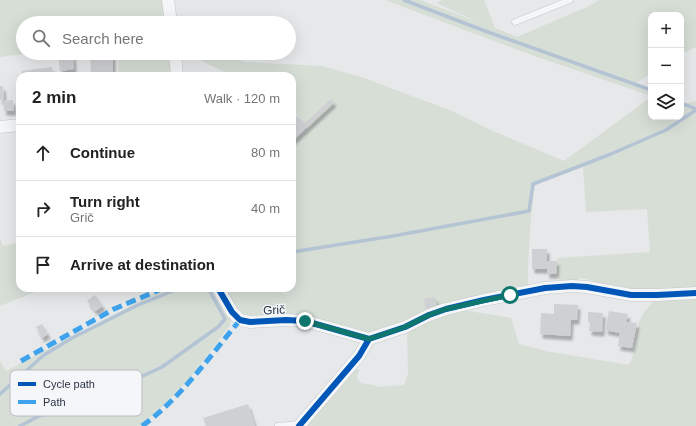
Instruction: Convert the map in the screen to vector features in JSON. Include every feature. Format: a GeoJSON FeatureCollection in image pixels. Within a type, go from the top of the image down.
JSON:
{"type":"FeatureCollection","features":[{"type":"Feature","properties":{"kind":"street"},"geometry":{"type":"LineString","coordinates":[[168,0],[170,16]]}},
{"type":"Feature","properties":{"kind":"street"},"geometry":{"type":"LineString","coordinates":[[176,60],[177,72]]}},
{"type":"Feature","properties":{"kind":"street"},"geometry":{"type":"LineString","coordinates":[[0,128],[16,126]]}},
{"type":"Feature","properties":{"kind":"street"},"geometry":{"type":"LineString","coordinates":[[300,425],[360,356],[369,339],[405,327],[429,315],[446,309],[545,288],[580,287],[631,295],[696,293]]}},
{"type":"Feature","properties":{"kind":"street","name":"Grič"},"geometry":{"type":"LineString","coordinates":[[220,292],[232,312],[240,320],[250,322],[286,320],[305,321],[369,339]]}},
{"type":"Feature","properties":{"kind":"lane"},"geometry":{"type":"LineString","coordinates":[[515,22],[570,0]]}},
{"type":"Feature","properties":{"kind":"lane"},"geometry":{"type":"LineString","coordinates":[[278,426],[300,425]]}},
{"type":"Feature","properties":{"kind":"shaded area"},"geometry":{"type":"Polygon","coordinates":[[[0,0],[165,0],[167,16],[16,16],[16,55],[0,57],[0,0]]]}},
{"type":"Feature","properties":{"kind":"shaded area"},"geometry":{"type":"Polygon","coordinates":[[[385,0],[420,0],[483,24],[436,3],[442,0],[484,0],[495,28],[517,37],[589,6],[599,0],[696,0],[696,47],[684,53],[684,12],[648,12],[648,75],[637,83],[648,90],[648,95],[529,54],[385,0]]]}},
{"type":"Feature","properties":{"kind":"shaded area"},"geometry":{"type":"Polygon","coordinates":[[[119,60],[173,60],[174,72],[118,72],[119,60]]]}},
{"type":"Feature","properties":{"kind":"shaded area"},"geometry":{"type":"Polygon","coordinates":[[[200,60],[239,60],[245,62],[322,66],[361,77],[452,111],[493,131],[564,161],[648,99],[648,120],[684,120],[684,103],[696,101],[696,288],[632,289],[610,287],[581,278],[573,283],[562,283],[557,275],[557,258],[650,252],[647,209],[586,212],[583,167],[535,185],[528,262],[528,287],[380,332],[366,333],[251,319],[238,313],[225,292],[296,292],[296,140],[310,128],[296,114],[296,72],[225,72],[200,60]]]}},
{"type":"Feature","properties":{"kind":"shaded area"},"geometry":{"type":"Polygon","coordinates":[[[0,238],[3,246],[16,243],[16,292],[35,292],[0,306],[0,238]]]}},
{"type":"Feature","properties":{"kind":"shaded area"},"geometry":{"type":"Polygon","coordinates":[[[216,292],[231,318],[230,325],[210,352],[177,392],[152,416],[139,426],[0,426],[0,361],[6,371],[155,293],[216,292]]]}},
{"type":"Feature","properties":{"kind":"shaded area"},"geometry":{"type":"Polygon","coordinates":[[[696,296],[696,426],[305,426],[351,369],[360,370],[357,379],[361,383],[378,387],[404,385],[408,374],[407,331],[437,316],[463,310],[511,318],[519,344],[550,352],[629,365],[635,350],[639,322],[644,312],[654,301],[696,296]]]}},
{"type":"Feature","properties":{"kind":"building"},"geometry":{"type":"Polygon","coordinates":[[[59,60],[73,60],[74,69],[60,71],[59,60]]]}},
{"type":"Feature","properties":{"kind":"building"},"geometry":{"type":"Polygon","coordinates":[[[90,60],[113,60],[113,72],[91,72],[90,60]]]}},
{"type":"Feature","properties":{"kind":"building"},"geometry":{"type":"Polygon","coordinates":[[[52,67],[53,72],[22,72],[52,67]]]}},
{"type":"Feature","properties":{"kind":"building"},"geometry":{"type":"Polygon","coordinates":[[[0,86],[3,86],[4,100],[0,100],[0,86]]]}},
{"type":"Feature","properties":{"kind":"building"},"geometry":{"type":"Polygon","coordinates":[[[331,99],[334,102],[296,137],[296,117],[297,116],[305,123],[331,99]]]}},
{"type":"Feature","properties":{"kind":"building"},"geometry":{"type":"Polygon","coordinates":[[[13,100],[14,111],[4,111],[3,101],[13,100]]]}},
{"type":"Feature","properties":{"kind":"building"},"geometry":{"type":"Polygon","coordinates":[[[532,249],[547,249],[547,261],[557,261],[556,274],[547,274],[547,269],[532,269],[532,249]]]}},
{"type":"Feature","properties":{"kind":"building"},"geometry":{"type":"Polygon","coordinates":[[[95,295],[103,306],[95,311],[87,301],[95,295]]]}},
{"type":"Feature","properties":{"kind":"building"},"geometry":{"type":"Polygon","coordinates":[[[435,297],[437,307],[426,309],[424,299],[435,297]]]}},
{"type":"Feature","properties":{"kind":"building"},"geometry":{"type":"Polygon","coordinates":[[[554,304],[578,305],[577,320],[571,320],[570,336],[540,334],[541,313],[554,314],[554,304]]]}},
{"type":"Feature","properties":{"kind":"building"},"geometry":{"type":"Polygon","coordinates":[[[609,311],[628,314],[626,322],[637,323],[632,348],[618,346],[620,333],[605,330],[609,311]]]}},
{"type":"Feature","properties":{"kind":"building"},"geometry":{"type":"Polygon","coordinates":[[[588,312],[603,313],[602,332],[589,331],[590,322],[588,322],[588,312]]]}},
{"type":"Feature","properties":{"kind":"building"},"geometry":{"type":"Polygon","coordinates":[[[42,324],[48,334],[42,338],[36,327],[42,324]]]}},
{"type":"Feature","properties":{"kind":"building"},"geometry":{"type":"Polygon","coordinates":[[[248,404],[255,426],[206,426],[203,418],[248,404]]]}},
{"type":"Feature","properties":{"kind":"waterway"},"geometry":{"type":"LineString","coordinates":[[404,0],[485,31],[648,89]]}},
{"type":"Feature","properties":{"kind":"waterway"},"geometry":{"type":"LineString","coordinates":[[684,104],[696,109]]}},
{"type":"Feature","properties":{"kind":"waterway"},"geometry":{"type":"LineString","coordinates":[[296,251],[393,236],[529,211],[533,184],[611,154],[666,130],[696,110]]}},
{"type":"Feature","properties":{"kind":"waterway"},"geometry":{"type":"LineString","coordinates":[[27,370],[44,355],[72,338],[138,305],[170,292]]}},
{"type":"Feature","properties":{"kind":"waterway"},"geometry":{"type":"LineString","coordinates":[[142,376],[162,367],[218,327],[225,319],[210,292]]}},
{"type":"Feature","properties":{"kind":"waterway"},"geometry":{"type":"LineString","coordinates":[[0,394],[10,385]]}},
{"type":"Feature","properties":{"kind":"waterway"},"geometry":{"type":"LineString","coordinates":[[20,426],[39,416]]}},
{"type":"Feature","properties":{"kind":"marked path"},"geometry":{"type":"LineString","coordinates":[[21,361],[114,309],[154,292]]}},
{"type":"Feature","properties":{"kind":"marked path"},"geometry":{"type":"LineString","coordinates":[[142,426],[170,403],[240,320]]}},
{"type":"Feature","properties":{"kind":"cycle path"},"geometry":{"type":"LineString","coordinates":[[299,426],[359,356],[369,339],[405,327],[429,315],[446,309],[545,288],[572,286],[587,287],[631,295],[696,293]]}},
{"type":"Feature","properties":{"kind":"cycle path"},"geometry":{"type":"LineString","coordinates":[[220,292],[232,312],[240,320],[250,322],[286,320],[305,321],[369,339]]}},
{"type":"Feature","properties":{"kind":"route"},"geometry":{"type":"LineString","coordinates":[[305,321],[369,339],[405,327],[429,315],[446,309],[510,295]]}}]}
